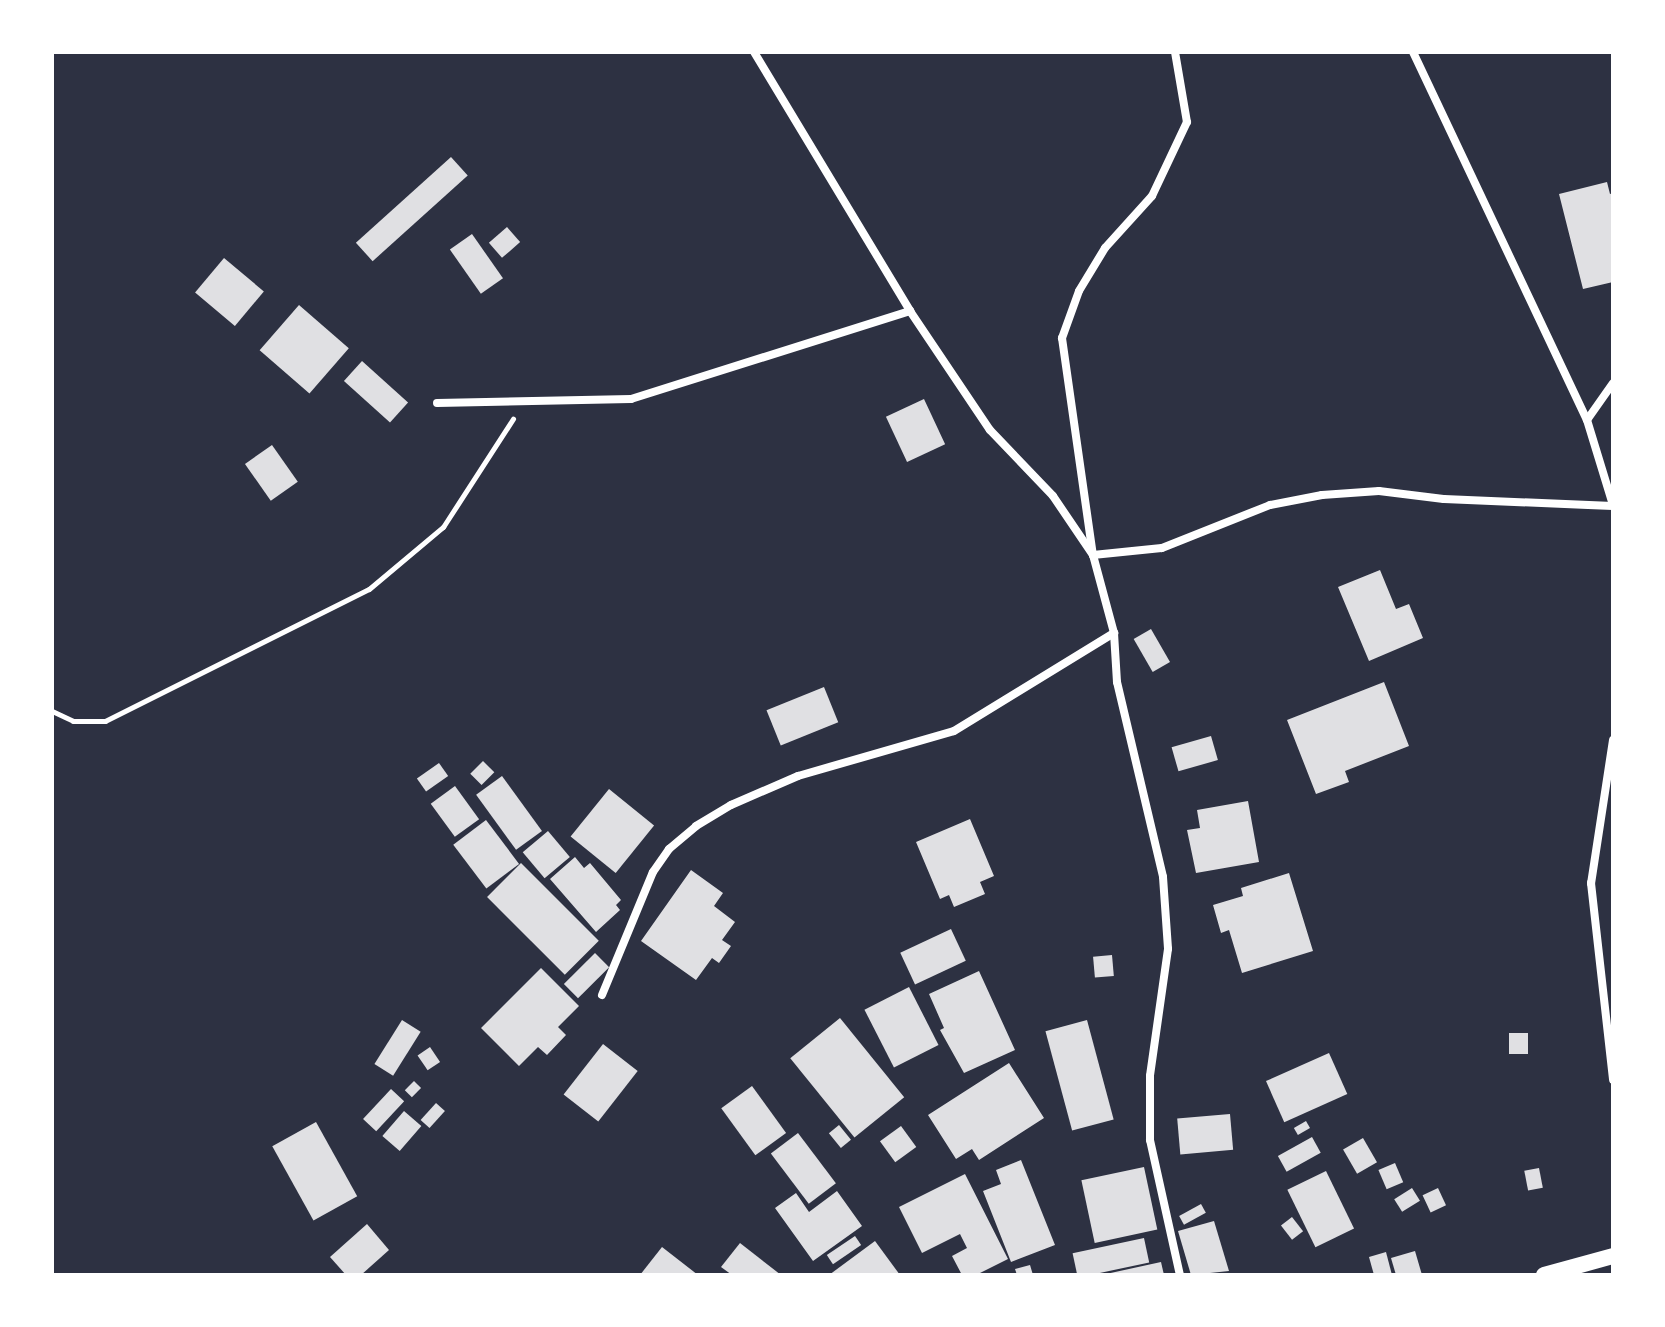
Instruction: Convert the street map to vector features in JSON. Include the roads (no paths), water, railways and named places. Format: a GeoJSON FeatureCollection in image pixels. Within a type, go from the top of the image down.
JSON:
{"type":"FeatureCollection","features":[{"type":"Feature","properties":{"kind":"main road"},"geometry":{"type":"LineString","coordinates":[[1544,1275],[1613,1256]]}},
{"type":"Feature","properties":{"kind":"street"},"geometry":{"type":"LineString","coordinates":[[754,52],[910,311],[990,430],[1053,496],[1093,555]]}},
{"type":"Feature","properties":{"kind":"street"},"geometry":{"type":"LineString","coordinates":[[1175,52],[1187,122],[1152,196],[1105,248],[1079,291],[1062,338],[1093,555],[1114,633],[1117,682],[1163,877],[1168,949],[1150,1076],[1150,1140],[1180,1275]]}},
{"type":"Feature","properties":{"kind":"street"},"geometry":{"type":"LineString","coordinates":[[1093,555],[1162,548],[1270,505],[1322,495],[1379,491],[1444,499],[1613,505],[1587,420],[1413,52]]}},
{"type":"Feature","properties":{"kind":"street"},"geometry":{"type":"LineString","coordinates":[[437,403],[631,399],[910,311]]}},
{"type":"Feature","properties":{"kind":"street"},"geometry":{"type":"LineString","coordinates":[[1587,420],[1613,383]]}},
{"type":"Feature","properties":{"kind":"street"},"geometry":{"type":"LineString","coordinates":[[602,995],[653,872],[669,849],[696,826],[731,805],[798,776],[954,731],[1114,633]]}},
{"type":"Feature","properties":{"kind":"street"},"geometry":{"type":"LineString","coordinates":[[1613,740],[1591,883],[1613,1080]]}}]}
